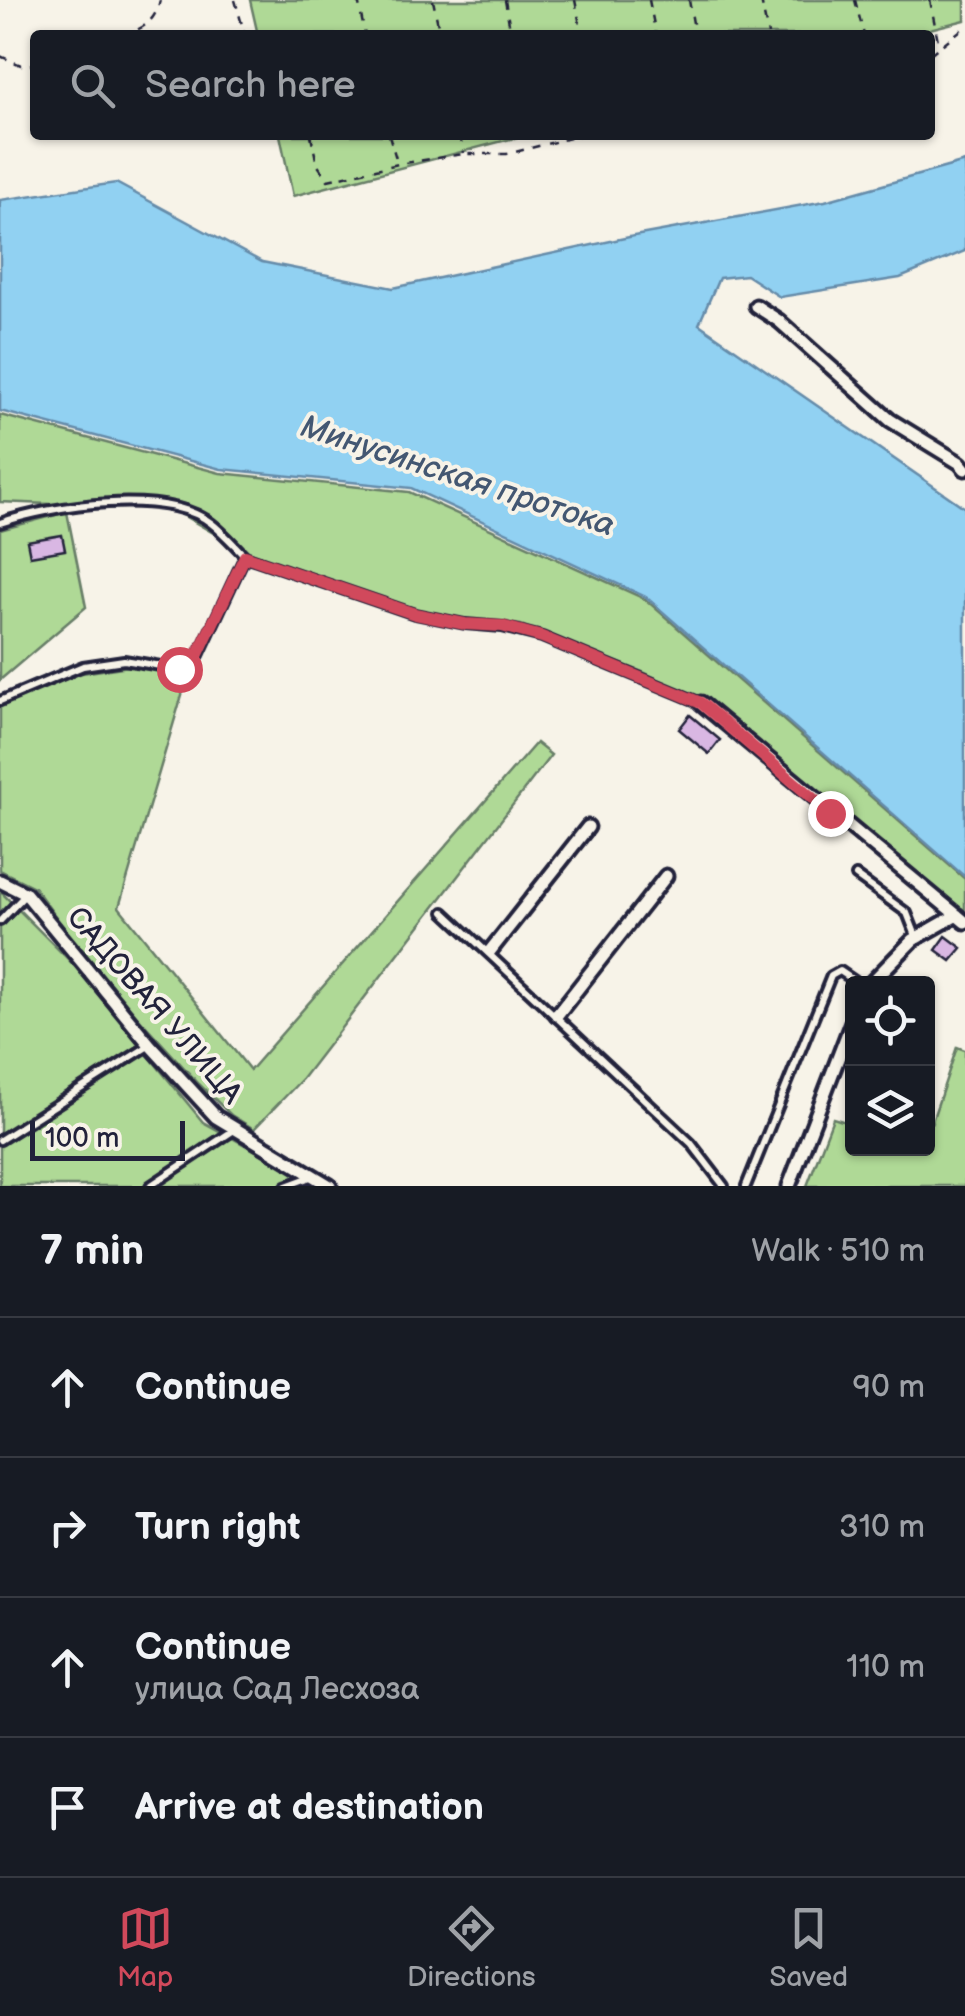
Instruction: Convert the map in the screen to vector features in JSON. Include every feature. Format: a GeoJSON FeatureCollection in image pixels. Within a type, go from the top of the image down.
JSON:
{"type":"FeatureCollection","features":[{"type":"Feature","properties":{"kind":"street"},"geometry":{"type":"LineString","coordinates":[[756,306],[779,321],[890,420],[960,462],[965,469]]}},
{"type":"Feature","properties":{"kind":"street"},"geometry":{"type":"LineString","coordinates":[[701,703],[961,918],[915,939],[878,976]]}},
{"type":"Feature","properties":{"kind":"street"},"geometry":{"type":"LineString","coordinates":[[490,952],[588,827]]}},
{"type":"Feature","properties":{"kind":"street"},"geometry":{"type":"LineString","coordinates":[[558,1016],[666,876]]}},
{"type":"Feature","properties":{"kind":"street","name":"САДОВАЯ УЛИЦА"},"geometry":{"type":"LineString","coordinates":[[0,881],[26,894],[150,1045],[216,1117],[330,1186]]}},
{"type":"Feature","properties":{"kind":"street"},"geometry":{"type":"LineString","coordinates":[[789,1186],[845,1040]]}},
{"type":"Feature","properties":{"kind":"lane"},"geometry":{"type":"LineString","coordinates":[[0,523],[47,510],[131,503],[170,505],[210,521],[245,556],[415,614],[465,624],[502,626],[542,637],[701,703]]}},
{"type":"Feature","properties":{"kind":"lane"},"geometry":{"type":"LineString","coordinates":[[0,701],[83,666],[124,660],[179,669],[198,654],[245,556]]}},
{"type":"Feature","properties":{"kind":"lane"},"geometry":{"type":"LineString","coordinates":[[856,876],[906,913],[917,935],[915,939]]}},
{"type":"Feature","properties":{"kind":"lane"},"geometry":{"type":"LineString","coordinates":[[0,921],[26,894]]}},
{"type":"Feature","properties":{"kind":"lane"},"geometry":{"type":"LineString","coordinates":[[444,912],[691,1143],[724,1186]]}},
{"type":"Feature","properties":{"kind":"lane"},"geometry":{"type":"LineString","coordinates":[[746,1186],[831,976],[840,971],[847,976]]}},
{"type":"Feature","properties":{"kind":"lane"},"geometry":{"type":"LineString","coordinates":[[0,1140],[150,1045]]}},
{"type":"Feature","properties":{"kind":"lane"},"geometry":{"type":"LineString","coordinates":[[150,1186],[235,1130]]}},
{"type":"Feature","properties":{"kind":"lane"},"geometry":{"type":"LineString","coordinates":[[286,1186],[312,1176]]}},
{"type":"Feature","properties":{"kind":"path"},"geometry":{"type":"LineString","coordinates":[[138,30],[154,18],[160,0]]}},
{"type":"Feature","properties":{"kind":"path"},"geometry":{"type":"LineString","coordinates":[[235,0],[243,30]]}},
{"type":"Feature","properties":{"kind":"path"},"geometry":{"type":"LineString","coordinates":[[358,0],[364,30]]}},
{"type":"Feature","properties":{"kind":"path"},"geometry":{"type":"LineString","coordinates":[[433,0],[439,30]]}},
{"type":"Feature","properties":{"kind":"path"},"geometry":{"type":"LineString","coordinates":[[504,0],[510,30]]}},
{"type":"Feature","properties":{"kind":"path"},"geometry":{"type":"LineString","coordinates":[[575,0],[581,30]]}},
{"type":"Feature","properties":{"kind":"path"},"geometry":{"type":"LineString","coordinates":[[650,0],[655,30]]}},
{"type":"Feature","properties":{"kind":"path"},"geometry":{"type":"LineString","coordinates":[[689,0],[694,30]]}},
{"type":"Feature","properties":{"kind":"path"},"geometry":{"type":"LineString","coordinates":[[761,0],[767,30]]}},
{"type":"Feature","properties":{"kind":"path"},"geometry":{"type":"LineString","coordinates":[[855,0],[863,30]]}},
{"type":"Feature","properties":{"kind":"path"},"geometry":{"type":"LineString","coordinates":[[930,0],[940,46]]}},
{"type":"Feature","properties":{"kind":"path"},"geometry":{"type":"LineString","coordinates":[[935,50],[965,27]]}},
{"type":"Feature","properties":{"kind":"path"},"geometry":{"type":"LineString","coordinates":[[0,56],[30,65]]}},
{"type":"Feature","properties":{"kind":"path"},"geometry":{"type":"LineString","coordinates":[[312,140],[317,164],[328,180],[463,154],[506,154],[559,140]]}},
{"type":"Feature","properties":{"kind":"path"},"geometry":{"type":"LineString","coordinates":[[391,140],[398,164]]}},
{"type":"Feature","properties":{"kind":"path"},"geometry":{"type":"LineString","coordinates":[[461,140],[463,154]]}},
{"type":"Feature","properties":{"kind":"path"},"geometry":{"type":"LineString","coordinates":[[534,140],[536,145]]}},
{"type":"Feature","properties":{"kind":"green space"},"geometry":{"type":"Polygon","coordinates":[[[250,0],[965,0],[965,20],[926,30],[257,30],[250,0]]]}},
{"type":"Feature","properties":{"kind":"green space"},"geometry":{"type":"Polygon","coordinates":[[[281,140],[507,140],[293,196],[281,140]]]}},
{"type":"Feature","properties":{"kind":"green space"},"geometry":{"type":"Polygon","coordinates":[[[0,415],[220,473],[409,492],[645,599],[965,879],[965,914],[703,700],[645,673],[521,625],[442,616],[341,588],[248,553],[172,509],[0,502],[0,415]]]}},
{"type":"Feature","properties":{"kind":"green space"},"geometry":{"type":"Polygon","coordinates":[[[67,512],[86,607],[0,680],[0,530],[67,512]]]}},
{"type":"Feature","properties":{"kind":"green space"},"geometry":{"type":"Polygon","coordinates":[[[149,663],[187,678],[119,907],[250,1070],[536,743],[551,755],[302,1079],[254,1129],[231,1115],[199,1084],[94,969],[34,887],[0,870],[0,707],[62,676],[149,663]]]}},
{"type":"Feature","properties":{"kind":"green space"},"geometry":{"type":"Polygon","coordinates":[[[0,891],[75,966],[203,1122],[320,1186],[0,1186],[0,891]]]}},
{"type":"Feature","properties":{"kind":"green space"},"geometry":{"type":"Polygon","coordinates":[[[957,1047],[965,1050],[965,1186],[807,1186],[833,1118],[845,1122],[845,1156],[935,1156],[935,1112],[957,1047]]]}},
{"type":"Feature","properties":{"kind":"water","name":"Минусинская протока"},"geometry":{"type":"Polygon","coordinates":[[[965,162],[965,251],[900,278],[780,297],[746,275],[719,278],[699,324],[965,508],[965,877],[646,597],[411,488],[221,469],[0,411],[0,200],[116,183],[262,262],[393,288],[634,236],[825,201],[965,162]]]}},
{"type":"Feature","properties":{"kind":"building"},"geometry":{"type":"Polygon","coordinates":[[[62,535],[65,550],[30,556],[27,541],[62,535]]]}},
{"type":"Feature","properties":{"kind":"building"},"geometry":{"type":"Polygon","coordinates":[[[690,715],[720,740],[709,754],[679,729],[690,715]]]}},
{"type":"Feature","properties":{"kind":"building"},"geometry":{"type":"Polygon","coordinates":[[[946,936],[962,948],[951,961],[936,950],[946,936]]]}},
{"type":"Feature","properties":{"kind":"route"},"geometry":{"type":"LineString","coordinates":[[179,669],[198,654],[245,556],[415,614],[465,624],[502,626],[542,637],[682,694],[701,703],[830,813]]}}]}
